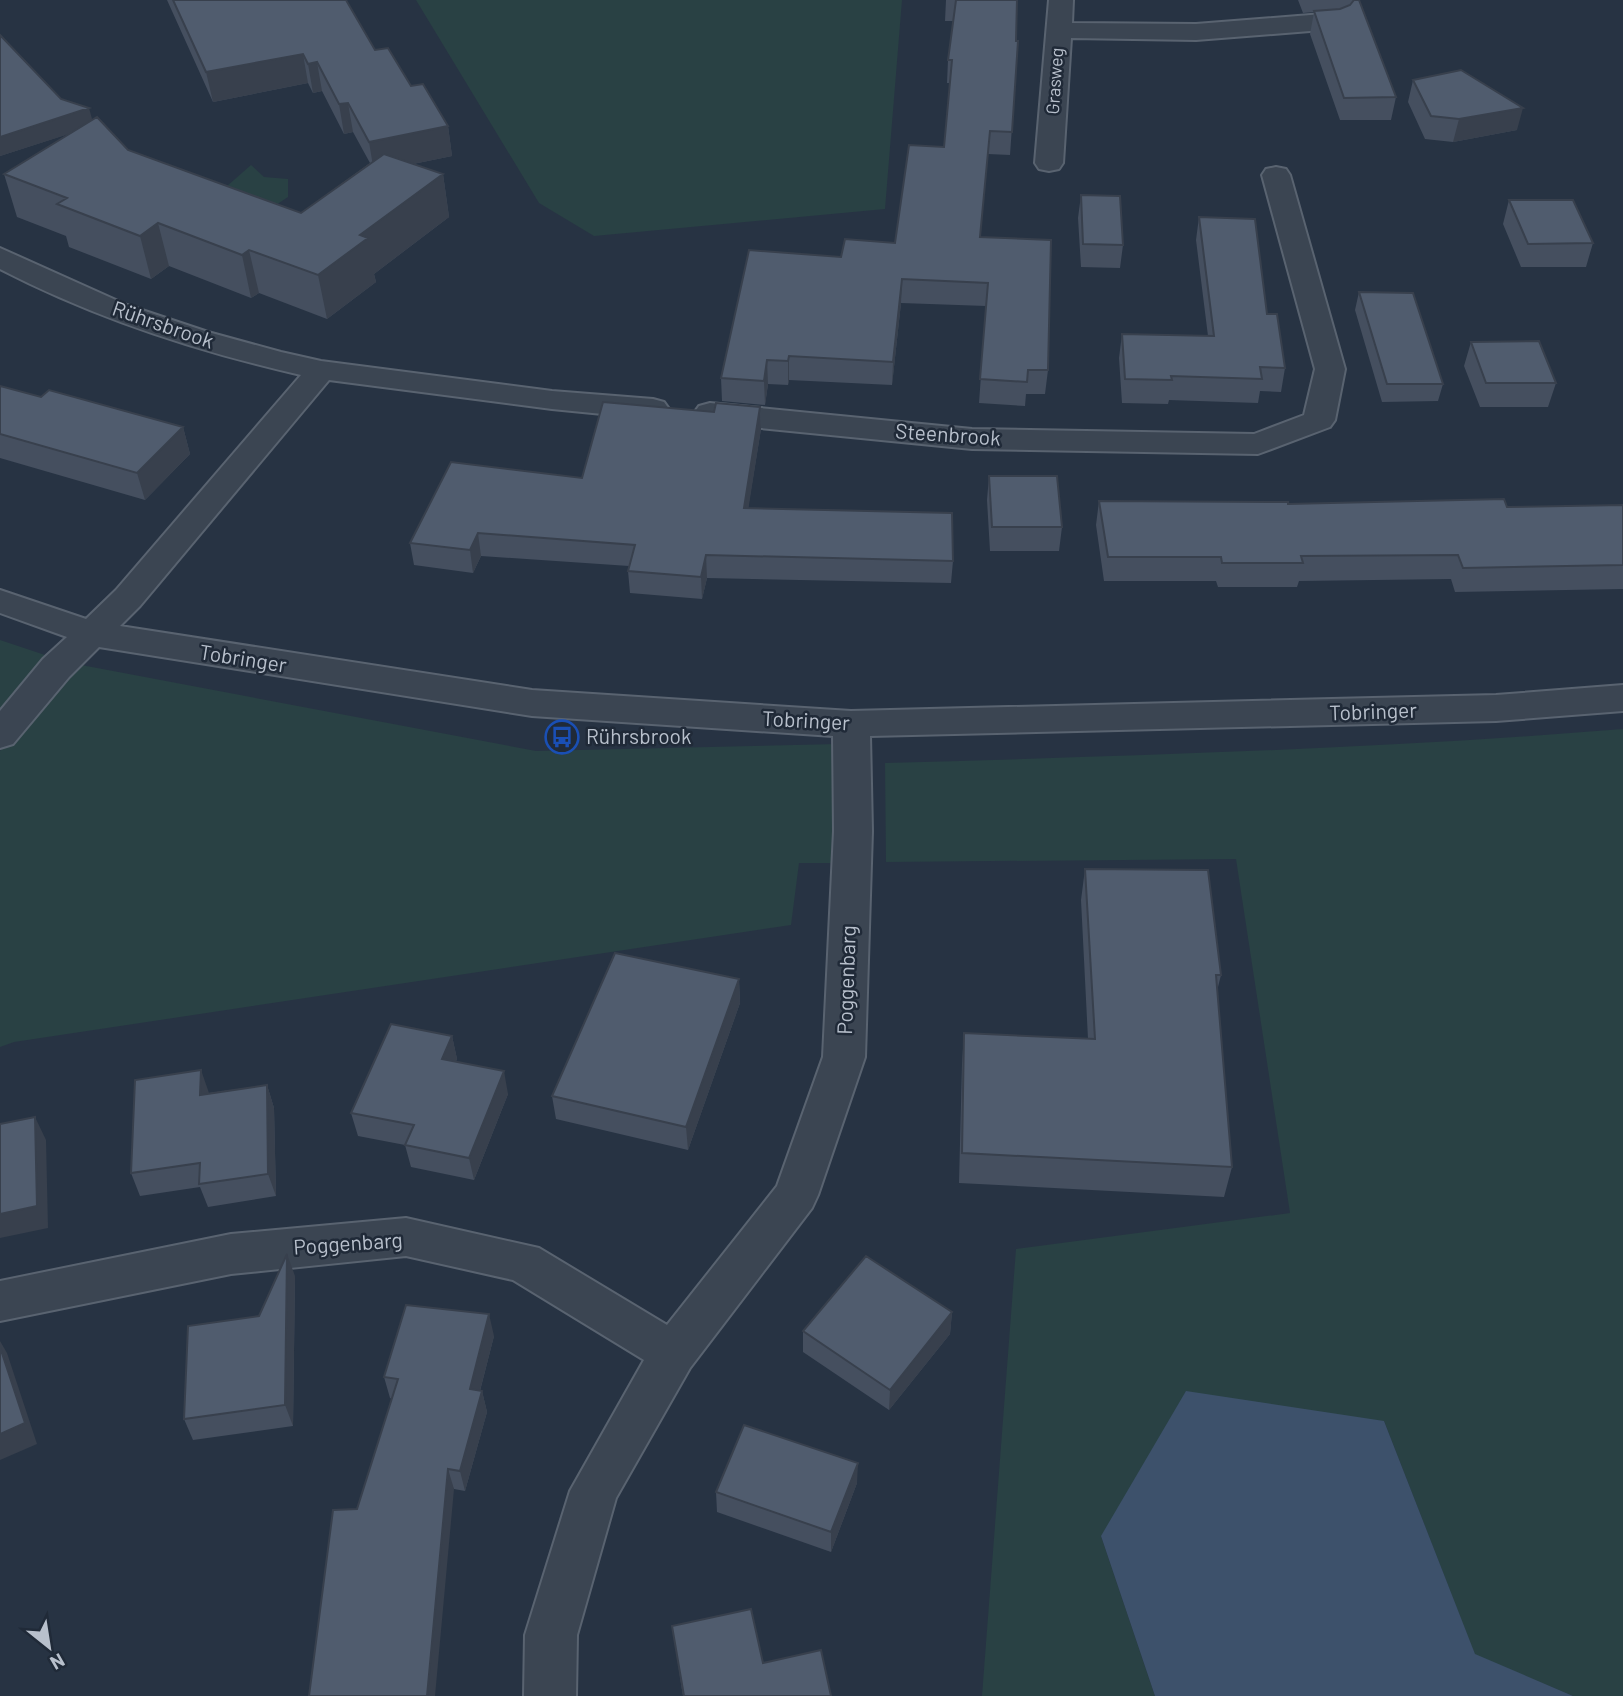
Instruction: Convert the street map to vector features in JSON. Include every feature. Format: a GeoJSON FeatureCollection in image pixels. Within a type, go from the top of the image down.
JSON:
{"type":"FeatureCollection","features":[{"type":"Feature","properties":{"kind":"street","name":"Grasweg"},"geometry":{"type":"LineString","coordinates":[[1049,163],[1060,0]]}},
{"type":"Feature","properties":{"kind":"street"},"geometry":{"type":"LineString","coordinates":[[1058,30],[1196,32],[1335,21]]}},
{"type":"Feature","properties":{"kind":"street","name":"Steenbrook"},"geometry":{"type":"LineString","coordinates":[[321,370],[552,400],[813,421],[930,436],[1258,443],[1319,420],[1330,369],[1276,175]]}},
{"type":"Feature","properties":{"kind":"street","name":"Rührsbrook"},"geometry":{"type":"LineString","coordinates":[[0,257],[30,274],[138,320],[268,359],[321,370]]}},
{"type":"Feature","properties":{"kind":"street"},"geometry":{"type":"LineString","coordinates":[[0,735],[56,668],[94,634],[128,598],[321,370]]}},
{"type":"Feature","properties":{"kind":"street","name":"Tobringer"},"geometry":{"type":"LineString","coordinates":[[0,601],[94,634],[532,703],[851,724],[1496,708],[1623,698]]}},
{"type":"Feature","properties":{"kind":"street","name":"Poggenbarg"},"geometry":{"type":"LineString","coordinates":[[550,1696],[551,1635],[594,1491],[673,1353],[796,1195],[844,1057],[853,831],[851,724]]}},
{"type":"Feature","properties":{"kind":"street","name":"Poggenbarg"},"geometry":{"type":"LineString","coordinates":[[0,1301],[231,1254],[406,1237],[523,1262],[673,1353]]}},
{"type":"Feature","properties":{"kind":"green space"},"geometry":{"type":"Polygon","coordinates":[[[416,0],[902,0],[885,209],[594,236],[539,203],[416,0]]]}},
{"type":"Feature","properties":{"kind":"green space"},"geometry":{"type":"Polygon","coordinates":[[[251,165],[264,177],[288,179],[288,197],[276,205],[226,187],[251,165]]]}},
{"type":"Feature","properties":{"kind":"green space"},"geometry":{"type":"Polygon","coordinates":[[[0,640],[51,657],[0,713],[0,640]]]}},
{"type":"Feature","properties":{"kind":"green space"},"geometry":{"type":"Polygon","coordinates":[[[76,664],[536,751],[839,744],[835,863],[799,863],[791,925],[14,1042],[0,1047],[0,751],[76,664]]]}},
{"type":"Feature","properties":{"kind":"green space"},"geometry":{"type":"Polygon","coordinates":[[[1623,729],[1623,1696],[1573,1696],[1475,1655],[1384,1421],[1101,1536],[1155,1696],[982,1696],[1016,1249],[1290,1213],[1236,859],[886,862],[885,763],[1346,747],[1623,729]]]}},
{"type":"Feature","properties":{"kind":"water"},"geometry":{"type":"Polygon","coordinates":[[[1186,1391],[1384,1421],[1475,1654],[1573,1696],[1155,1696],[1101,1536],[1186,1391]]]}},
{"type":"Feature","properties":{"kind":"building"},"geometry":{"type":"Polygon","coordinates":[[[173,0],[346,0],[375,50],[388,48],[411,86],[423,84],[448,126],[369,142],[348,103],[339,104],[317,62],[308,64],[303,54],[206,72],[173,0]]]}},
{"type":"Feature","properties":{"kind":"building"},"geometry":{"type":"Polygon","coordinates":[[[956,0],[1017,0],[1018,41],[1012,132],[990,131],[980,237],[1051,240],[1048,370],[1028,370],[1027,382],[980,379],[988,283],[902,279],[893,362],[789,356],[788,361],[767,360],[764,381],[721,378],[749,250],[841,257],[845,239],[895,243],[909,145],[944,147],[952,60],[948,60],[956,0]]]}},
{"type":"Feature","properties":{"kind":"building"},"geometry":{"type":"Polygon","coordinates":[[[1354,0],[1359,0],[1396,97],[1344,98],[1314,11],[1340,9],[1354,0]]]}},
{"type":"Feature","properties":{"kind":"building"},"geometry":{"type":"Polygon","coordinates":[[[0,35],[61,99],[89,108],[0,137],[0,35]]]}},
{"type":"Feature","properties":{"kind":"building"},"geometry":{"type":"Polygon","coordinates":[[[1461,70],[1523,108],[1459,119],[1431,116],[1413,80],[1461,70]]]}},
{"type":"Feature","properties":{"kind":"building"},"geometry":{"type":"Polygon","coordinates":[[[97,117],[128,150],[301,213],[384,154],[443,174],[360,235],[368,238],[318,275],[249,250],[242,255],[158,223],[140,236],[57,204],[67,198],[4,174],[97,117]]]}},
{"type":"Feature","properties":{"kind":"building"},"geometry":{"type":"Polygon","coordinates":[[[1081,195],[1120,196],[1123,245],[1083,244],[1081,195]]]}},
{"type":"Feature","properties":{"kind":"building"},"geometry":{"type":"Polygon","coordinates":[[[1509,200],[1573,200],[1593,243],[1528,244],[1509,200]]]}},
{"type":"Feature","properties":{"kind":"building"},"geometry":{"type":"Polygon","coordinates":[[[1199,217],[1255,219],[1267,314],[1277,314],[1285,368],[1260,367],[1262,379],[1171,376],[1172,380],[1125,379],[1122,334],[1214,336],[1199,217]]]}},
{"type":"Feature","properties":{"kind":"building"},"geometry":{"type":"Polygon","coordinates":[[[1359,292],[1413,293],[1443,384],[1387,384],[1359,292]]]}},
{"type":"Feature","properties":{"kind":"building"},"geometry":{"type":"Polygon","coordinates":[[[1539,341],[1556,383],[1486,383],[1471,342],[1539,341]]]}},
{"type":"Feature","properties":{"kind":"building"},"geometry":{"type":"Polygon","coordinates":[[[0,386],[41,397],[49,390],[183,427],[137,473],[0,434],[0,386]]]}},
{"type":"Feature","properties":{"kind":"building"},"geometry":{"type":"Polygon","coordinates":[[[603,402],[714,412],[716,403],[760,407],[744,508],[952,513],[953,561],[706,555],[701,577],[628,571],[635,545],[478,533],[470,550],[410,543],[451,462],[582,478],[603,402]]]}},
{"type":"Feature","properties":{"kind":"building"},"geometry":{"type":"Polygon","coordinates":[[[989,476],[1057,476],[1062,527],[992,527],[989,476]]]}},
{"type":"Feature","properties":{"kind":"building"},"geometry":{"type":"Polygon","coordinates":[[[1504,499],[1507,507],[1623,505],[1623,565],[1463,568],[1458,555],[1301,556],[1303,563],[1222,563],[1221,557],[1108,557],[1099,501],[1288,504],[1504,499]]]}},
{"type":"Feature","properties":{"kind":"building"},"geometry":{"type":"Polygon","coordinates":[[[1085,869],[1208,870],[1221,975],[1216,975],[1232,1167],[962,1153],[964,1033],[1095,1039],[1085,869]]]}},
{"type":"Feature","properties":{"kind":"building"},"geometry":{"type":"Polygon","coordinates":[[[615,953],[739,979],[686,1127],[552,1096],[615,953]]]}},
{"type":"Feature","properties":{"kind":"building"},"geometry":{"type":"Polygon","coordinates":[[[391,1024],[452,1036],[442,1059],[504,1071],[469,1158],[405,1145],[414,1125],[351,1113],[391,1024]]]}},
{"type":"Feature","properties":{"kind":"building"},"geometry":{"type":"Polygon","coordinates":[[[201,1070],[200,1095],[267,1085],[268,1174],[199,1184],[200,1163],[131,1173],[135,1080],[201,1070]]]}},
{"type":"Feature","properties":{"kind":"building"},"geometry":{"type":"Polygon","coordinates":[[[35,1117],[37,1206],[0,1214],[0,1124],[35,1117]]]}},
{"type":"Feature","properties":{"kind":"building"},"geometry":{"type":"Polygon","coordinates":[[[287,1254],[285,1405],[184,1419],[188,1326],[259,1316],[287,1254]]]}},
{"type":"Feature","properties":{"kind":"building"},"geometry":{"type":"Polygon","coordinates":[[[866,1256],[952,1312],[890,1390],[803,1331],[866,1256]]]}},
{"type":"Feature","properties":{"kind":"building"},"geometry":{"type":"Polygon","coordinates":[[[406,1305],[489,1314],[470,1389],[482,1391],[460,1471],[448,1469],[427,1696],[309,1696],[333,1510],[357,1509],[398,1379],[384,1377],[406,1305]]]}},
{"type":"Feature","properties":{"kind":"building"},"geometry":{"type":"Polygon","coordinates":[[[0,1347],[25,1423],[0,1434],[0,1347]]]}},
{"type":"Feature","properties":{"kind":"building"},"geometry":{"type":"Polygon","coordinates":[[[744,1425],[858,1463],[831,1532],[716,1492],[744,1425]]]}},
{"type":"Feature","properties":{"kind":"building"},"geometry":{"type":"Polygon","coordinates":[[[751,1609],[763,1663],[821,1650],[831,1696],[684,1696],[672,1626],[751,1609]]]}},
{"type":"Feature","properties":{"kind":"place","name":"Rührsbrook"},"geometry":{"type":"Point","coordinates":[562,737]}}]}
